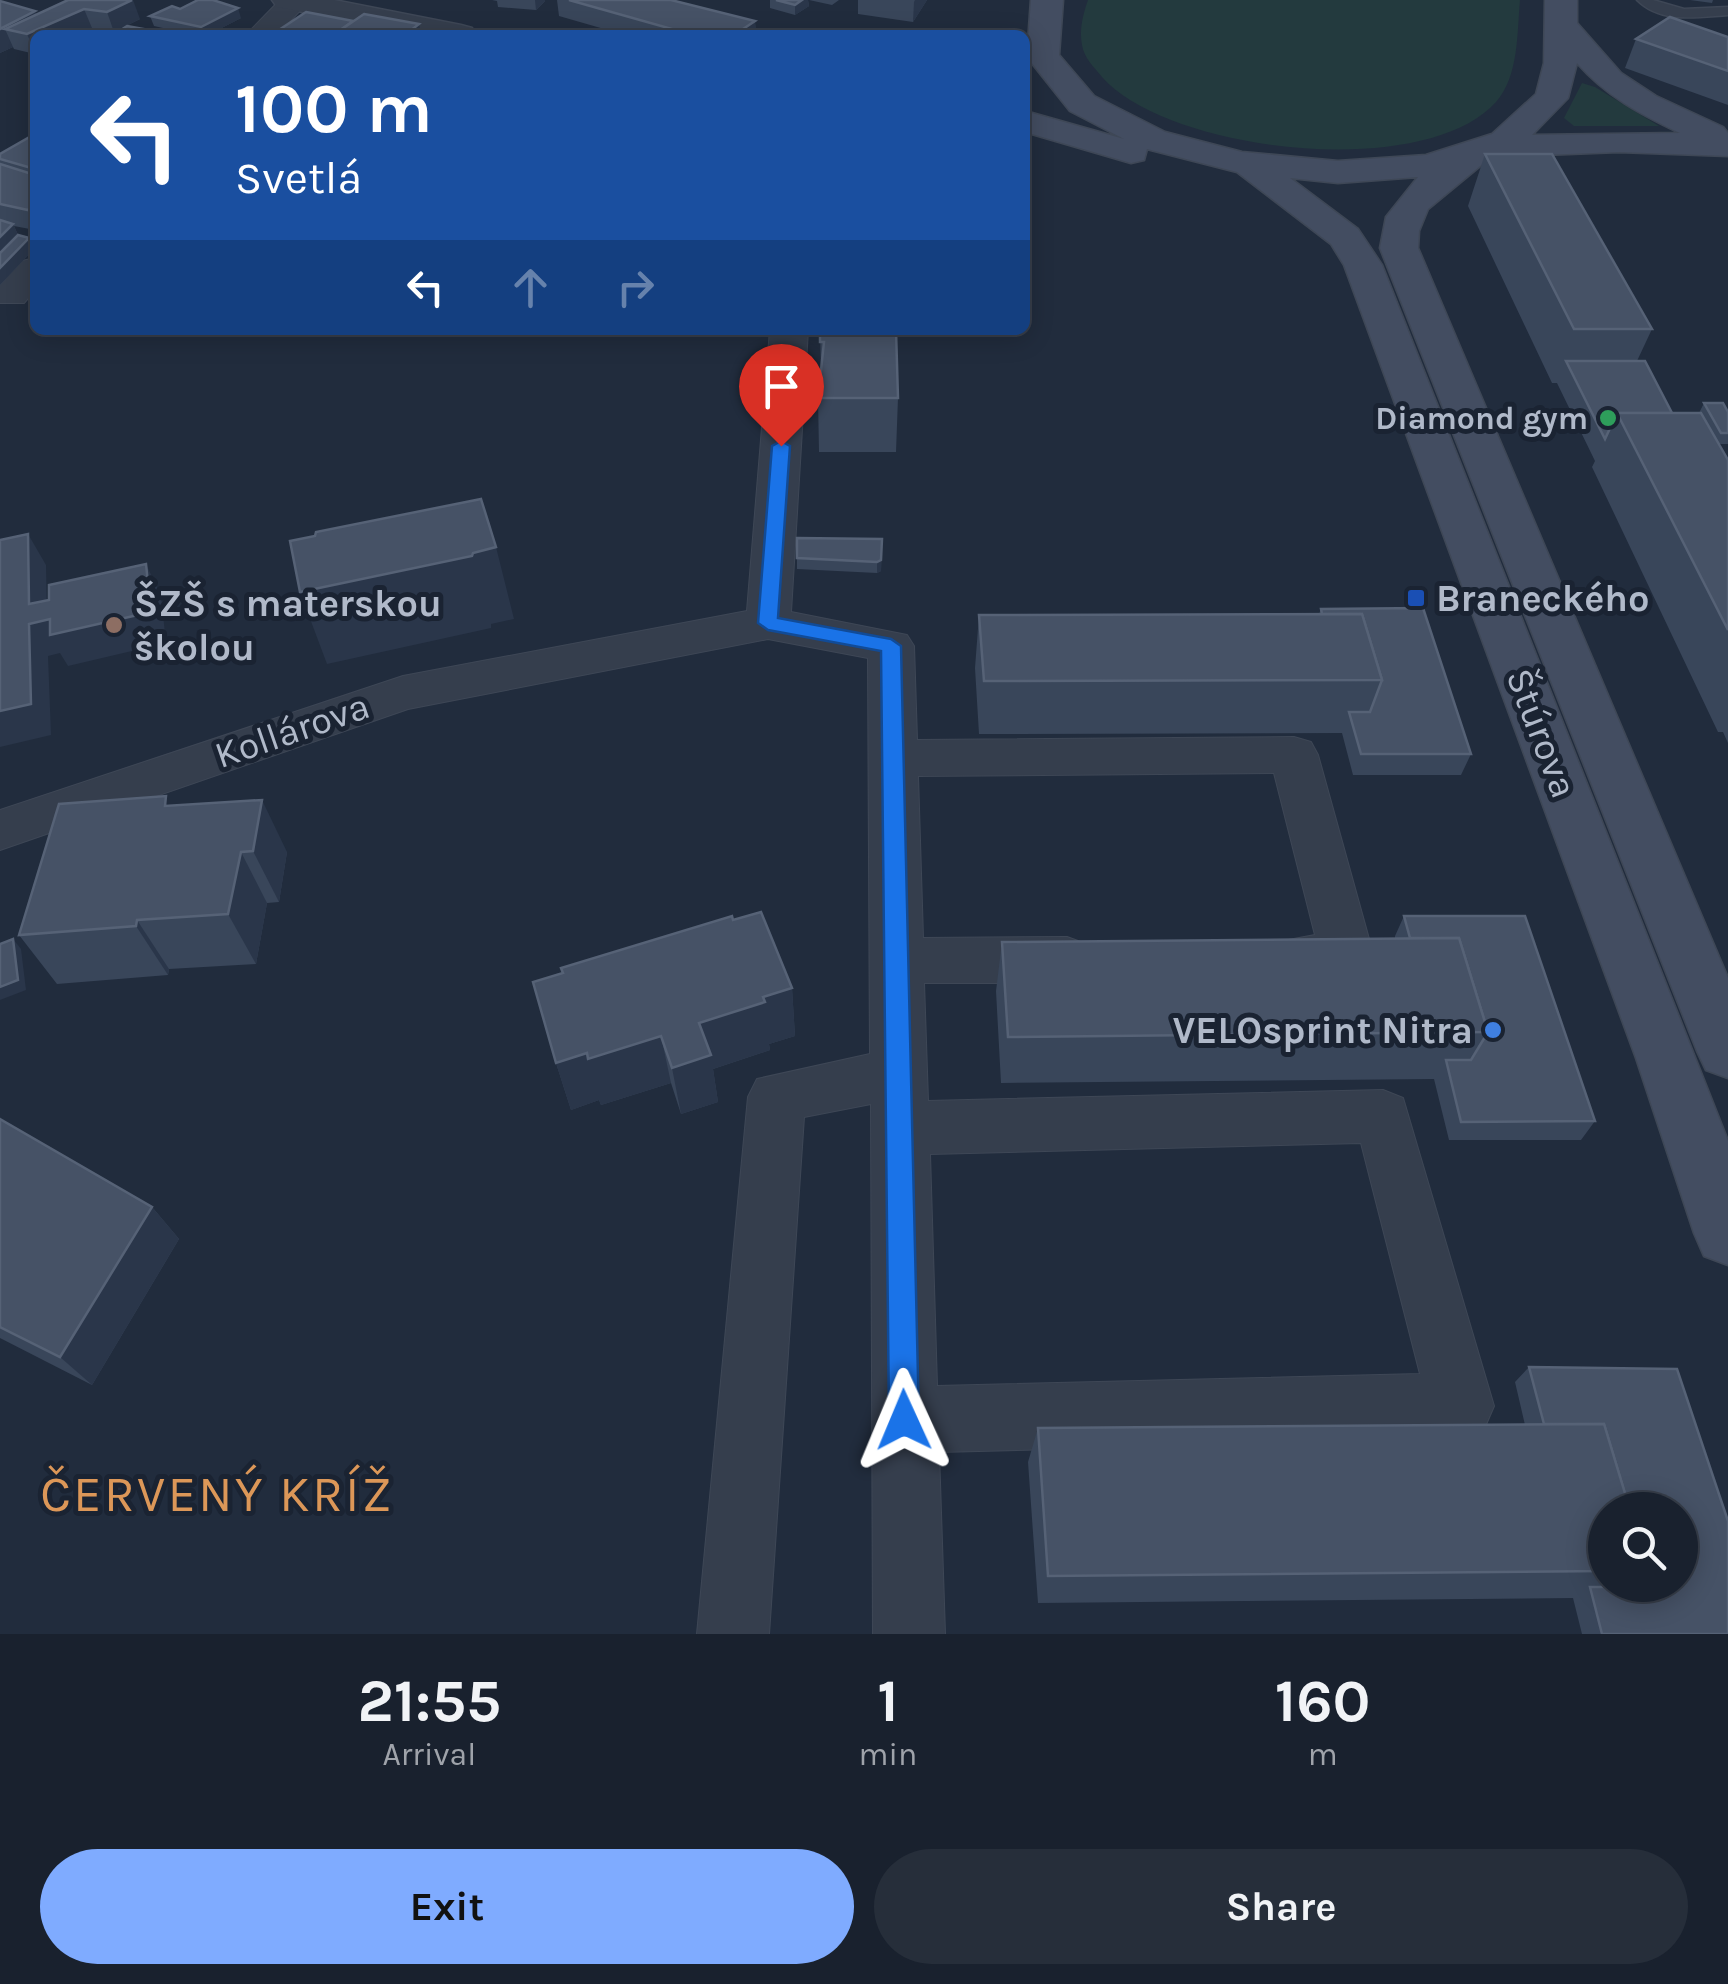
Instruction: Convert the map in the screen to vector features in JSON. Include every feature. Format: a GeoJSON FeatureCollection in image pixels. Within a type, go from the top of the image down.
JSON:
{"type":"FeatureCollection","features":[{"type":"Feature","properties":{"kind":"main road"},"geometry":{"type":"LineString","coordinates":[[1561,12],[1600,71],[1623,90],[1728,143]]}},
{"type":"Feature","properties":{"kind":"main road","name":"Štúrova"},"geometry":{"type":"LineString","coordinates":[[1561,12],[1553,96],[1528,125],[1479,152],[1404,212],[1398,227],[1399,248],[1728,1050]]}},
{"type":"Feature","properties":{"kind":"main road","name":"Štúrova"},"geometry":{"type":"LineString","coordinates":[[1034,17],[1038,46],[1050,72],[1077,99],[1120,127],[1192,153],[1299,172],[1382,172],[1479,152]]}},
{"type":"Feature","properties":{"kind":"main road"},"geometry":{"type":"LineString","coordinates":[[1030,121],[1120,127]]}},
{"type":"Feature","properties":{"kind":"main road"},"geometry":{"type":"LineString","coordinates":[[1030,122],[1191,170],[1314,215]]}},
{"type":"Feature","properties":{"kind":"main road"},"geometry":{"type":"LineString","coordinates":[[1479,152],[1619,141],[1728,143]]}},
{"type":"Feature","properties":{"kind":"main road","name":"Štúrova"},"geometry":{"type":"LineString","coordinates":[[1250,166],[1345,237],[1363,264],[1668,1058],[1728,1233]]}},
{"type":"Feature","properties":{"kind":"street"},"geometry":{"type":"LineString","coordinates":[[265,30],[291,1],[436,30]]}},
{"type":"Feature","properties":{"kind":"street"},"geometry":{"type":"LineString","coordinates":[[789,335],[768,623],[891,646],[909,1634]]}},
{"type":"Feature","properties":{"kind":"street","name":"Kollárova"},"geometry":{"type":"LineString","coordinates":[[0,830],[404,693],[768,623]]}},
{"type":"Feature","properties":{"kind":"street"},"geometry":{"type":"LineString","coordinates":[[892,758],[1294,755],[1346,957],[1248,958]]}},
{"type":"Feature","properties":{"kind":"street"},"geometry":{"type":"LineString","coordinates":[[896,962],[1111,959]]}},
{"type":"Feature","properties":{"kind":"street"},"geometry":{"type":"LineString","coordinates":[[734,1634],[777,1097],[1383,1116],[1460,1406],[904,1420]]}},
{"type":"Feature","properties":{"kind":"lane"},"geometry":{"type":"LineString","coordinates":[[1644,0],[1651,7],[1674,13],[1728,11]]}},
{"type":"Feature","properties":{"kind":"green space"},"geometry":{"type":"Polygon","coordinates":[[[1088,0],[1520,0],[1513,67],[1496,102],[1461,127],[1413,142],[1357,149],[1297,148],[1237,139],[1181,124],[1135,103],[1102,77],[1085,54],[1081,28],[1088,0]]]}},
{"type":"Feature","properties":{"kind":"green space"},"geometry":{"type":"Polygon","coordinates":[[[1582,83],[1659,126],[1574,126],[1564,118],[1582,83]]]}},
{"type":"Feature","properties":{"kind":"building"},"geometry":{"type":"Polygon","coordinates":[[[68,0],[132,0],[107,12],[84,9],[27,34],[5,29],[68,0]]]}},
{"type":"Feature","properties":{"kind":"building"},"geometry":{"type":"Polygon","coordinates":[[[198,0],[238,8],[201,27],[150,16],[172,6],[180,9],[198,0]]]}},
{"type":"Feature","properties":{"kind":"building"},"geometry":{"type":"Polygon","coordinates":[[[569,0],[671,0],[755,21],[742,30],[675,30],[569,0]]]}},
{"type":"Feature","properties":{"kind":"building"},"geometry":{"type":"Polygon","coordinates":[[[776,0],[802,0],[795,5],[776,0]]]}},
{"type":"Feature","properties":{"kind":"building"},"geometry":{"type":"Polygon","coordinates":[[[0,1],[35,11],[0,29],[0,1]]]}},
{"type":"Feature","properties":{"kind":"building"},"geometry":{"type":"Polygon","coordinates":[[[306,12],[353,21],[340,30],[279,30],[306,12]]]}},
{"type":"Feature","properties":{"kind":"building"},"geometry":{"type":"Polygon","coordinates":[[[364,14],[419,24],[411,30],[342,29],[364,14]]]}},
{"type":"Feature","properties":{"kind":"building"},"geometry":{"type":"Polygon","coordinates":[[[1670,17],[1728,37],[1728,71],[1636,39],[1670,17]]]}},
{"type":"Feature","properties":{"kind":"building"},"geometry":{"type":"Polygon","coordinates":[[[30,137],[30,168],[0,159],[0,154],[30,137]]]}},
{"type":"Feature","properties":{"kind":"building"},"geometry":{"type":"Polygon","coordinates":[[[1485,154],[1552,154],[1652,329],[1574,329],[1485,154]]]}},
{"type":"Feature","properties":{"kind":"building"},"geometry":{"type":"Polygon","coordinates":[[[0,164],[30,173],[28,210],[0,204],[0,164]]]}},
{"type":"Feature","properties":{"kind":"building"},"geometry":{"type":"Polygon","coordinates":[[[0,220],[13,224],[0,237],[0,220]]]}},
{"type":"Feature","properties":{"kind":"building"},"geometry":{"type":"Polygon","coordinates":[[[18,235],[29,238],[0,268],[0,253],[18,235]]]}},
{"type":"Feature","properties":{"kind":"building"},"geometry":{"type":"Polygon","coordinates":[[[820,335],[896,335],[898,398],[818,398],[824,342],[820,342],[820,335]]]}},
{"type":"Feature","properties":{"kind":"building"},"geometry":{"type":"Polygon","coordinates":[[[1566,361],[1645,361],[1672,413],[1617,413],[1605,439],[1566,361]]]}},
{"type":"Feature","properties":{"kind":"building"},"geometry":{"type":"Polygon","coordinates":[[[1704,403],[1723,403],[1728,412],[1728,433],[1721,433],[1704,403]]]}},
{"type":"Feature","properties":{"kind":"building"},"geometry":{"type":"Polygon","coordinates":[[[1617,413],[1701,413],[1728,460],[1728,630],[1617,413]]]}},
{"type":"Feature","properties":{"kind":"building"},"geometry":{"type":"Polygon","coordinates":[[[481,499],[496,547],[472,556],[300,592],[290,541],[315,536],[316,532],[481,499]]]}},
{"type":"Feature","properties":{"kind":"building"},"geometry":{"type":"Polygon","coordinates":[[[28,534],[29,604],[49,600],[49,585],[146,564],[151,612],[50,635],[50,619],[29,624],[31,704],[0,711],[0,540],[28,534]]]}},
{"type":"Feature","properties":{"kind":"building"},"geometry":{"type":"Polygon","coordinates":[[[797,538],[882,539],[881,560],[797,558],[797,538]]]}},
{"type":"Feature","properties":{"kind":"building"},"geometry":{"type":"Polygon","coordinates":[[[1423,608],[1471,754],[1361,754],[1349,712],[1370,712],[1382,680],[1362,614],[1322,614],[1321,609],[1423,608]]]}},
{"type":"Feature","properties":{"kind":"building"},"geometry":{"type":"Polygon","coordinates":[[[1362,614],[1382,680],[984,681],[979,615],[1362,614]]]}},
{"type":"Feature","properties":{"kind":"building"},"geometry":{"type":"Polygon","coordinates":[[[166,796],[165,806],[262,800],[253,851],[241,852],[228,914],[137,920],[136,926],[19,935],[59,804],[166,796]]]}},
{"type":"Feature","properties":{"kind":"building"},"geometry":{"type":"Polygon","coordinates":[[[761,912],[792,988],[763,997],[765,1002],[699,1023],[711,1055],[672,1068],[661,1036],[588,1059],[587,1053],[556,1063],[533,982],[563,973],[561,968],[732,916],[733,920],[761,912]]]}},
{"type":"Feature","properties":{"kind":"building"},"geometry":{"type":"Polygon","coordinates":[[[1404,916],[1525,916],[1595,1121],[1461,1122],[1446,1060],[1471,1060],[1488,1032],[1459,938],[1410,938],[1404,916]]]}},
{"type":"Feature","properties":{"kind":"building"},"geometry":{"type":"Polygon","coordinates":[[[1459,938],[1488,1032],[1008,1037],[1002,942],[1459,938]]]}},
{"type":"Feature","properties":{"kind":"building"},"geometry":{"type":"Polygon","coordinates":[[[13,939],[18,980],[0,987],[0,944],[13,939]]]}},
{"type":"Feature","properties":{"kind":"building"},"geometry":{"type":"Polygon","coordinates":[[[0,1119],[152,1207],[60,1357],[0,1327],[0,1119]]]}},
{"type":"Feature","properties":{"kind":"building"},"geometry":{"type":"Polygon","coordinates":[[[1529,1367],[1677,1369],[1728,1521],[1728,1634],[1602,1634],[1594,1602],[1698,1602],[1698,1492],[1625,1492],[1604,1424],[1544,1424],[1529,1367]]]}},
{"type":"Feature","properties":{"kind":"building"},"geometry":{"type":"Polygon","coordinates":[[[1604,1424],[1625,1492],[1588,1492],[1588,1571],[1048,1576],[1038,1428],[1604,1424]]]}},
{"type":"Feature","properties":{"kind":"place","name":"Diamond gym"},"geometry":{"type":"Point","coordinates":[1608,418]}},
{"type":"Feature","properties":{"kind":"place","name":"Braneckého"},"geometry":{"type":"Point","coordinates":[1416,598]}},
{"type":"Feature","properties":{"kind":"place","name":"ŠZŠ s materskou školou"},"geometry":{"type":"Point","coordinates":[114,625]}},
{"type":"Feature","properties":{"kind":"place","name":"VELOsprint Nitra"},"geometry":{"type":"Point","coordinates":[1493,1030]}},
{"type":"Feature","properties":{"kind":"district","name":"ČERVENÝ KRÍŽ"},"geometry":{"type":"Point","coordinates":[217,1493]}},
{"type":"Feature","properties":{"kind":"route"},"geometry":{"type":"LineString","coordinates":[[781,446],[768,623],[891,646],[904,1420]]}}]}
